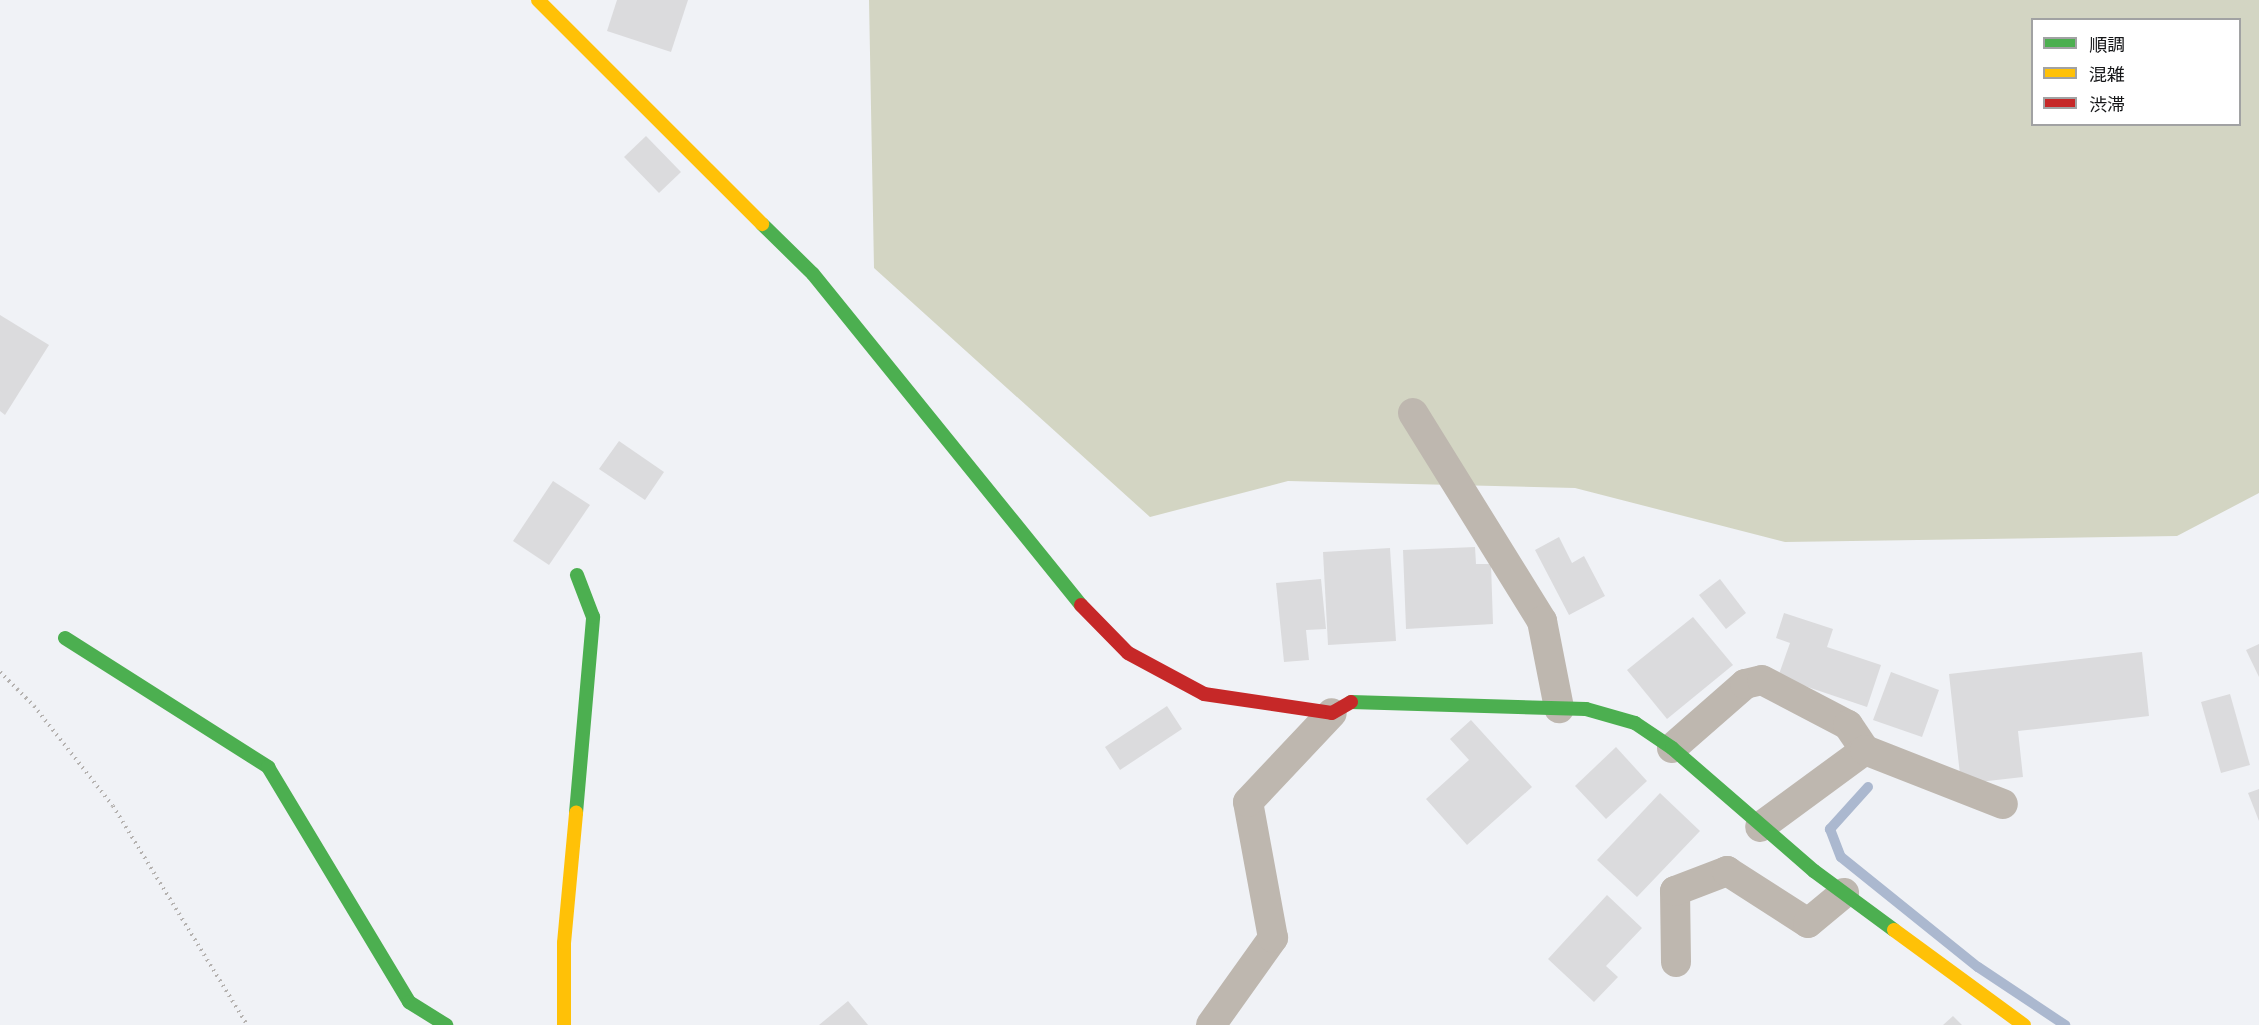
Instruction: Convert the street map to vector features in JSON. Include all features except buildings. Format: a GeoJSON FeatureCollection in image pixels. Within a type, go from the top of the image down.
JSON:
{"type":"FeatureCollection","features":[{"type":"Feature","properties":{"kind":"street"},"geometry":{"type":"LineString","coordinates":[[538,0],[813,274],[1075,598],[1128,653],[1204,694],[1332,713]]}},
{"type":"Feature","properties":{"kind":"street"},"geometry":{"type":"LineString","coordinates":[[1413,413],[1542,621],[1559,708]]}},
{"type":"Feature","properties":{"kind":"street"},"geometry":{"type":"LineString","coordinates":[[564,1025],[564,943],[593,617],[577,575]]}},
{"type":"Feature","properties":{"kind":"street"},"geometry":{"type":"LineString","coordinates":[[65,638],[268,767],[409,1002],[446,1025]]}},
{"type":"Feature","properties":{"kind":"street"},"geometry":{"type":"LineString","coordinates":[[1672,748],[1745,684],[1762,680],[1848,725],[1865,750],[2003,804]]}},
{"type":"Feature","properties":{"kind":"street"},"geometry":{"type":"LineString","coordinates":[[1211,1025],[1273,938],[1248,802],[1332,713],[1352,702],[1586,709],[1635,723],[1672,748],[1760,827],[1844,893],[2024,1025]]}},
{"type":"Feature","properties":{"kind":"street"},"geometry":{"type":"LineString","coordinates":[[1760,827],[1865,750]]}},
{"type":"Feature","properties":{"kind":"street"},"geometry":{"type":"LineString","coordinates":[[1676,962],[1675,891],[1727,871],[1808,923],[1844,893]]}},
{"type":"Feature","properties":{"kind":"path"},"geometry":{"type":"LineString","coordinates":[[0,672],[34,706],[113,806],[247,1025]]}},
{"type":"Feature","properties":{"kind":"green space"},"geometry":{"type":"Polygon","coordinates":[[[869,0],[2259,0],[2259,493],[2177,536],[1785,542],[1575,488],[1288,481],[1150,517],[874,268],[869,0]]]}},
{"type":"Feature","properties":{"kind":"waterway"},"geometry":{"type":"LineString","coordinates":[[1868,787],[1830,829],[1841,857],[1978,967],[2065,1025]]}},
{"type":"Feature","properties":{"kind":"traffic: fast"},"geometry":{"type":"LineString","coordinates":[[762,224],[813,274],[1081,605]]}},
{"type":"Feature","properties":{"kind":"traffic: fast"},"geometry":{"type":"LineString","coordinates":[[576,813],[593,617],[577,575]]}},
{"type":"Feature","properties":{"kind":"traffic: fast"},"geometry":{"type":"LineString","coordinates":[[65,638],[268,767],[409,1002],[446,1025]]}},
{"type":"Feature","properties":{"kind":"traffic: fast"},"geometry":{"type":"LineString","coordinates":[[1351,702],[1586,709],[1635,723],[1672,748],[1814,871],[1894,930]]}},
{"type":"Feature","properties":{"kind":"traffic: slow"},"geometry":{"type":"LineString","coordinates":[[538,0],[762,224]]}},
{"type":"Feature","properties":{"kind":"traffic: slow"},"geometry":{"type":"LineString","coordinates":[[564,1025],[564,943],[576,813]]}},
{"type":"Feature","properties":{"kind":"traffic: slow"},"geometry":{"type":"LineString","coordinates":[[1894,930],[2024,1025]]}},
{"type":"Feature","properties":{"kind":"traffic: jam"},"geometry":{"type":"LineString","coordinates":[[1081,605],[1128,653],[1204,694],[1332,713],[1351,702]]}}]}
